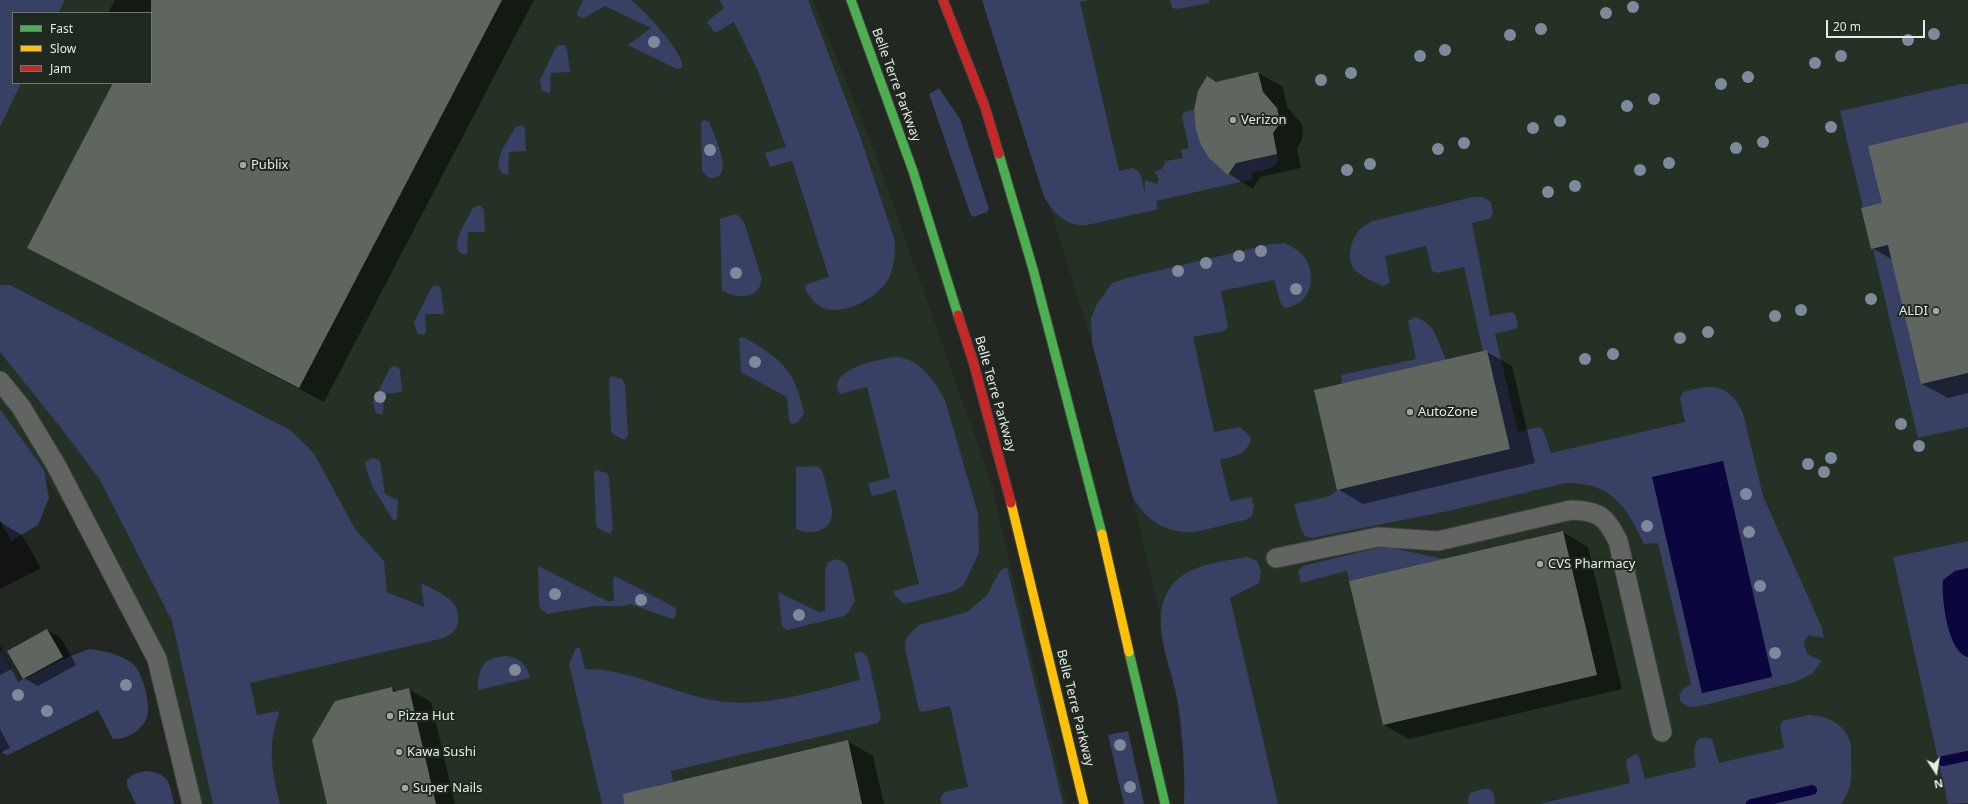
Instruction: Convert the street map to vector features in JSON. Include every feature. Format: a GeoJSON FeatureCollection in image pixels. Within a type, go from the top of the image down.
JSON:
{"type":"FeatureCollection","features":[{"type":"Feature","properties":{"kind":"main road","name":"Belle Terre Parkway"},"geometry":{"type":"LineString","coordinates":[[851,0],[913,171],[973,361],[1007,484],[1084,804]]}},
{"type":"Feature","properties":{"kind":"main road"},"geometry":{"type":"LineString","coordinates":[[943,0],[985,107],[1033,269],[1090,484],[1165,804]]}},
{"type":"Feature","properties":{"kind":"lane"},"geometry":{"type":"LineString","coordinates":[[0,381],[21,408],[56,465],[157,660],[192,804]]}},
{"type":"Feature","properties":{"kind":"lane"},"geometry":{"type":"LineString","coordinates":[[1276,558],[1378,537],[1438,541],[1571,510],[1586,510],[1600,515],[1611,527],[1618,541],[1662,732]]}},
{"type":"Feature","properties":{"kind":"shaded area"},"geometry":{"type":"Polygon","coordinates":[[[0,0],[813,0],[872,145],[990,479],[1067,804],[200,804],[164,651],[0,411],[0,0]]]}},
{"type":"Feature","properties":{"kind":"shaded area"},"geometry":{"type":"Polygon","coordinates":[[[0,0],[65,0],[59,12],[12,12],[12,84],[21,84],[0,127],[0,0]]]}},
{"type":"Feature","properties":{"kind":"shaded area"},"geometry":{"type":"Polygon","coordinates":[[[583,0],[631,0],[645,12],[671,43],[681,61],[682,68],[677,69],[628,45],[651,28],[605,6],[584,18],[578,16],[577,13],[583,0]]]}},
{"type":"Feature","properties":{"kind":"shaded area"},"geometry":{"type":"Polygon","coordinates":[[[719,0],[808,0],[861,139],[895,241],[894,261],[888,280],[876,293],[859,304],[840,310],[823,308],[812,300],[805,288],[807,284],[829,277],[792,161],[770,167],[765,153],[786,147],[758,71],[734,22],[715,33],[707,22],[724,8],[719,0]]]}},
{"type":"Feature","properties":{"kind":"shaded area"},"geometry":{"type":"Polygon","coordinates":[[[982,0],[1968,0],[1968,541],[1893,557],[1948,804],[1184,804],[1185,778],[1178,703],[1164,648],[1161,619],[1132,495],[1092,343],[1050,208],[1035,170],[982,0]]]}},
{"type":"Feature","properties":{"kind":"shaded area"},"geometry":{"type":"Polygon","coordinates":[[[982,0],[1089,0],[1080,2],[1119,171],[1133,168],[1140,173],[1145,193],[1145,180],[1157,184],[1159,179],[1154,172],[1162,169],[1166,161],[1183,158],[1181,150],[1189,148],[1182,116],[1184,112],[1194,110],[1199,139],[1207,154],[1213,161],[1230,173],[1236,163],[1277,154],[1278,161],[1272,168],[1251,173],[1253,179],[1156,201],[1158,209],[1087,225],[1073,224],[1066,221],[1055,212],[1043,194],[982,0]]]}},
{"type":"Feature","properties":{"kind":"shaded area"},"geometry":{"type":"Polygon","coordinates":[[[1170,0],[1209,0],[1209,3],[1177,9],[1172,8],[1170,0]]]}},
{"type":"Feature","properties":{"kind":"shaded area"},"geometry":{"type":"Polygon","coordinates":[[[565,45],[567,49],[570,72],[551,73],[550,93],[542,91],[540,80],[556,47],[565,45]]]}},
{"type":"Feature","properties":{"kind":"shaded area","name":"ALDI"},"geometry":{"type":"Polygon","coordinates":[[[1961,84],[1968,84],[1968,427],[1918,438],[1840,111],[1961,84]]]}},
{"type":"Feature","properties":{"kind":"shaded area"},"geometry":{"type":"Polygon","coordinates":[[[939,88],[960,119],[989,209],[987,212],[973,217],[970,213],[929,94],[939,88]]]}},
{"type":"Feature","properties":{"kind":"shaded area"},"geometry":{"type":"Polygon","coordinates":[[[705,120],[709,122],[718,144],[723,162],[723,169],[720,175],[714,178],[708,177],[702,170],[701,122],[705,120]]]}},
{"type":"Feature","properties":{"kind":"shaded area"},"geometry":{"type":"Polygon","coordinates":[[[518,126],[523,126],[525,130],[526,151],[509,152],[508,175],[504,174],[500,170],[499,158],[515,128],[518,126]]]}},
{"type":"Feature","properties":{"kind":"shaded area"},"geometry":{"type":"Polygon","coordinates":[[[1473,197],[1483,197],[1491,202],[1493,214],[1489,219],[1472,223],[1490,316],[1511,312],[1515,314],[1518,326],[1515,329],[1495,334],[1518,432],[1539,427],[1543,430],[1551,453],[1685,422],[1680,398],[1683,392],[1711,387],[1725,391],[1731,396],[1743,413],[1763,496],[1822,628],[1824,638],[1809,635],[1804,642],[1807,654],[1822,661],[1812,674],[1795,682],[1701,706],[1689,707],[1681,702],[1679,695],[1683,689],[1691,684],[1658,543],[1644,544],[1624,508],[1616,499],[1595,487],[1566,483],[1448,511],[1312,538],[1305,536],[1301,529],[1294,504],[1330,496],[1337,490],[1510,449],[1483,351],[1464,267],[1437,273],[1432,271],[1426,246],[1385,256],[1390,283],[1383,286],[1369,280],[1362,276],[1353,267],[1350,250],[1359,230],[1372,221],[1473,197]],[[1723,461],[1653,477],[1702,693],[1772,677],[1723,461]]]}},
{"type":"Feature","properties":{"kind":"shaded area"},"geometry":{"type":"Polygon","coordinates":[[[481,206],[484,210],[485,232],[468,232],[467,254],[462,254],[458,250],[457,245],[460,232],[473,208],[481,206]]]}},
{"type":"Feature","properties":{"kind":"shaded area"},"geometry":{"type":"Polygon","coordinates":[[[732,215],[738,215],[744,222],[761,276],[761,284],[758,290],[748,296],[728,294],[722,291],[720,219],[732,215]]]}},
{"type":"Feature","properties":{"kind":"shaded area"},"geometry":{"type":"Polygon","coordinates":[[[1285,243],[1301,253],[1309,266],[1311,282],[1309,290],[1300,302],[1285,308],[1281,304],[1274,280],[1221,291],[1228,327],[1224,331],[1193,337],[1214,432],[1239,427],[1246,432],[1251,439],[1249,445],[1243,452],[1220,460],[1230,501],[1252,497],[1254,506],[1252,516],[1246,520],[1194,532],[1178,531],[1162,526],[1148,517],[1132,495],[1092,343],[1091,319],[1097,304],[1112,283],[1127,278],[1271,244],[1285,243]]]}},
{"type":"Feature","properties":{"kind":"shaded area"},"geometry":{"type":"Polygon","coordinates":[[[0,285],[10,285],[290,430],[316,457],[355,529],[384,561],[387,592],[424,607],[421,583],[446,597],[455,606],[458,612],[456,629],[444,638],[250,683],[257,715],[277,711],[279,714],[273,737],[272,759],[280,804],[213,804],[172,621],[100,480],[61,428],[0,352],[0,285]]]}},
{"type":"Feature","properties":{"kind":"shaded area"},"geometry":{"type":"Polygon","coordinates":[[[434,286],[439,286],[441,290],[444,314],[425,314],[426,331],[424,335],[417,333],[414,322],[431,288],[434,286]]]}},
{"type":"Feature","properties":{"kind":"shaded area"},"geometry":{"type":"Polygon","coordinates":[[[1415,317],[1424,321],[1433,329],[1446,360],[1342,384],[1341,375],[1416,359],[1408,321],[1415,317]]]}},
{"type":"Feature","properties":{"kind":"shaded area"},"geometry":{"type":"Polygon","coordinates":[[[744,337],[777,359],[791,375],[804,413],[798,422],[792,424],[789,421],[787,397],[741,372],[739,338],[744,337]]]}},
{"type":"Feature","properties":{"kind":"shaded area"},"geometry":{"type":"Polygon","coordinates":[[[897,357],[906,359],[920,366],[926,372],[945,400],[978,514],[979,553],[963,586],[954,591],[905,604],[896,597],[893,591],[919,584],[896,490],[872,496],[868,483],[890,478],[867,387],[840,394],[837,385],[840,378],[857,366],[897,357]]]}},
{"type":"Feature","properties":{"kind":"shaded area"},"geometry":{"type":"Polygon","coordinates":[[[393,366],[398,367],[400,370],[402,392],[384,394],[383,415],[376,413],[373,402],[390,368],[393,366]]]}},
{"type":"Feature","properties":{"kind":"shaded area"},"geometry":{"type":"Polygon","coordinates":[[[611,376],[622,379],[625,384],[628,435],[625,440],[614,435],[611,431],[609,380],[611,376]]]}},
{"type":"Feature","properties":{"kind":"shaded area"},"geometry":{"type":"Polygon","coordinates":[[[0,409],[44,470],[49,498],[38,525],[11,541],[0,520],[0,409]]]}},
{"type":"Feature","properties":{"kind":"shaded area"},"geometry":{"type":"Polygon","coordinates":[[[374,458],[380,461],[385,494],[398,500],[397,519],[393,520],[372,486],[365,464],[368,460],[374,458]]]}},
{"type":"Feature","properties":{"kind":"shaded area"},"geometry":{"type":"Polygon","coordinates":[[[1723,461],[1772,677],[1702,693],[1652,477],[1723,461]]]}},
{"type":"Feature","properties":{"kind":"shaded area"},"geometry":{"type":"Polygon","coordinates":[[[818,466],[822,471],[825,480],[832,507],[832,517],[826,527],[821,530],[815,532],[802,531],[796,529],[796,467],[818,466]]]}},
{"type":"Feature","properties":{"kind":"shaded area"},"geometry":{"type":"Polygon","coordinates":[[[596,470],[607,473],[609,478],[613,529],[610,534],[599,529],[596,525],[594,474],[596,470]]]}},
{"type":"Feature","properties":{"kind":"shaded area"},"geometry":{"type":"Polygon","coordinates":[[[1968,541],[1968,803],[1948,804],[1893,557],[1968,541]]]}},
{"type":"Feature","properties":{"kind":"shaded area"},"geometry":{"type":"Polygon","coordinates":[[[1377,548],[1392,548],[1444,559],[1349,581],[1347,571],[1301,583],[1298,571],[1303,566],[1377,548]]]}},
{"type":"Feature","properties":{"kind":"shaded area"},"geometry":{"type":"Polygon","coordinates":[[[1248,557],[1257,561],[1261,571],[1259,583],[1230,598],[1278,804],[1184,804],[1183,754],[1180,716],[1163,643],[1161,612],[1165,597],[1173,584],[1180,577],[1208,564],[1248,557]]]}},
{"type":"Feature","properties":{"kind":"shaded area"},"geometry":{"type":"Polygon","coordinates":[[[836,559],[847,565],[855,600],[849,612],[844,616],[787,630],[782,626],[778,592],[819,612],[825,611],[825,570],[828,562],[836,559]]]}},
{"type":"Feature","properties":{"kind":"shaded area"},"geometry":{"type":"Polygon","coordinates":[[[538,566],[607,601],[614,601],[613,580],[615,576],[676,608],[676,615],[674,618],[670,618],[630,604],[622,606],[595,606],[547,614],[540,608],[539,604],[538,566]]]}},
{"type":"Feature","properties":{"kind":"shaded area"},"geometry":{"type":"Polygon","coordinates":[[[1007,567],[1063,804],[942,804],[940,798],[945,792],[968,787],[950,706],[922,712],[919,710],[905,648],[906,638],[919,625],[967,612],[987,595],[1000,571],[1007,567]]]}},
{"type":"Feature","properties":{"kind":"shaded area"},"geometry":{"type":"Polygon","coordinates":[[[1968,568],[1968,657],[1961,653],[1955,646],[1947,623],[1943,599],[1943,580],[1955,571],[1968,568]]]}},
{"type":"Feature","properties":{"kind":"shaded area"},"geometry":{"type":"Polygon","coordinates":[[[576,648],[580,648],[585,669],[619,673],[701,698],[736,703],[790,697],[860,680],[854,653],[862,652],[868,658],[881,718],[878,723],[671,771],[673,782],[658,785],[662,804],[602,804],[569,664],[576,648]]]}},
{"type":"Feature","properties":{"kind":"shaded area"},"geometry":{"type":"Polygon","coordinates":[[[89,649],[118,655],[137,668],[143,681],[148,704],[147,717],[142,726],[129,736],[113,739],[98,710],[8,755],[2,753],[0,748],[0,651],[2,650],[18,682],[61,660],[89,649]]]}},
{"type":"Feature","properties":{"kind":"shaded area"},"geometry":{"type":"Polygon","coordinates":[[[508,656],[523,663],[530,678],[478,690],[479,675],[484,664],[493,658],[508,656]]]}},
{"type":"Feature","properties":{"kind":"shaded area"},"geometry":{"type":"Polygon","coordinates":[[[1808,715],[1827,718],[1833,721],[1843,729],[1850,741],[1851,779],[1847,794],[1841,804],[1539,804],[1630,783],[1626,763],[1627,759],[1636,754],[1639,757],[1645,779],[1696,767],[1694,751],[1697,741],[1700,739],[1712,739],[1719,763],[1784,748],[1780,727],[1782,721],[1808,715]]]}},
{"type":"Feature","properties":{"kind":"shaded area"},"geometry":{"type":"Polygon","coordinates":[[[1128,731],[1144,804],[1124,804],[1108,735],[1128,731]]]}},
{"type":"Feature","properties":{"kind":"shaded area"},"geometry":{"type":"Polygon","coordinates":[[[146,771],[160,774],[168,781],[174,804],[136,804],[127,786],[127,779],[134,774],[146,771]]]}},
{"type":"Feature","properties":{"kind":"shaded area"},"geometry":{"type":"Polygon","coordinates":[[[1483,789],[1489,789],[1493,792],[1495,804],[1469,804],[1468,799],[1470,793],[1483,789]]]}},
{"type":"Feature","properties":{"kind":"building","name":"Publix"},"geometry":{"type":"Polygon","coordinates":[[[151,0],[502,0],[299,388],[27,248],[112,84],[152,84],[151,0]]]}},
{"type":"Feature","properties":{"kind":"building","name":"Verizon"},"geometry":{"type":"Polygon","coordinates":[[[1258,72],[1263,92],[1277,108],[1279,117],[1278,126],[1273,133],[1277,154],[1236,163],[1228,175],[1209,158],[1201,145],[1196,130],[1194,110],[1198,91],[1207,76],[1216,82],[1258,72]]]}},
{"type":"Feature","properties":{"kind":"building","name":"ALDI"},"geometry":{"type":"Polygon","coordinates":[[[1968,122],[1968,373],[1921,384],[1888,245],[1871,249],[1861,208],[1882,203],[1868,146],[1968,122]]]}},
{"type":"Feature","properties":{"kind":"building","name":"AutoZone"},"geometry":{"type":"Polygon","coordinates":[[[1487,350],[1510,449],[1337,490],[1314,390],[1487,350]]]}},
{"type":"Feature","properties":{"kind":"building","name":"CVS Pharmacy"},"geometry":{"type":"Polygon","coordinates":[[[1563,531],[1597,675],[1383,725],[1349,581],[1563,531]]]}},
{"type":"Feature","properties":{"kind":"building"},"geometry":{"type":"Polygon","coordinates":[[[47,629],[63,657],[23,679],[7,651],[47,629]]]}},
{"type":"Feature","properties":{"kind":"building"},"geometry":{"type":"Polygon","coordinates":[[[392,687],[393,692],[409,688],[436,804],[327,804],[312,740],[335,701],[392,687]]]}},
{"type":"Feature","properties":{"kind":"building"},"geometry":{"type":"Polygon","coordinates":[[[848,740],[862,804],[624,804],[623,794],[848,740]]]}},
{"type":"Feature","properties":{"kind":"waterway"},"geometry":{"type":"LineString","coordinates":[[1943,761],[1968,756]]}},
{"type":"Feature","properties":{"kind":"waterway"},"geometry":{"type":"LineString","coordinates":[[1751,804],[1812,790]]}},
{"type":"Feature","properties":{"kind":"traffic: fast"},"geometry":{"type":"LineString","coordinates":[[851,0],[913,171],[958,315]]}},
{"type":"Feature","properties":{"kind":"traffic: fast"},"geometry":{"type":"LineString","coordinates":[[999,154],[1033,269],[1102,534]]}},
{"type":"Feature","properties":{"kind":"traffic: fast"},"geometry":{"type":"LineString","coordinates":[[1129,652],[1165,804]]}},
{"type":"Feature","properties":{"kind":"traffic: slow"},"geometry":{"type":"LineString","coordinates":[[1011,503],[1084,804]]}},
{"type":"Feature","properties":{"kind":"traffic: slow"},"geometry":{"type":"LineString","coordinates":[[1102,534],[1129,652]]}},
{"type":"Feature","properties":{"kind":"traffic: jam"},"geometry":{"type":"LineString","coordinates":[[943,0],[985,107],[999,154]]}},
{"type":"Feature","properties":{"kind":"traffic: jam"},"geometry":{"type":"LineString","coordinates":[[958,315],[973,361],[1011,503]]}},
{"type":"Feature","properties":{"kind":"place","name":"Verizon"},"geometry":{"type":"Point","coordinates":[1233,120]}},
{"type":"Feature","properties":{"kind":"place","name":"Publix"},"geometry":{"type":"Point","coordinates":[243,165]}},
{"type":"Feature","properties":{"kind":"place","name":"ALDI"},"geometry":{"type":"Point","coordinates":[1936,311]}},
{"type":"Feature","properties":{"kind":"place","name":"AutoZone"},"geometry":{"type":"Point","coordinates":[1410,412]}},
{"type":"Feature","properties":{"kind":"place","name":"CVS Pharmacy"},"geometry":{"type":"Point","coordinates":[1540,564]}},
{"type":"Feature","properties":{"kind":"place","name":"Pizza Hut"},"geometry":{"type":"Point","coordinates":[390,716]}},
{"type":"Feature","properties":{"kind":"place","name":"Kawa Sushi"},"geometry":{"type":"Point","coordinates":[399,752]}},
{"type":"Feature","properties":{"kind":"place","name":"Super Nails"},"geometry":{"type":"Point","coordinates":[405,788]}}]}
